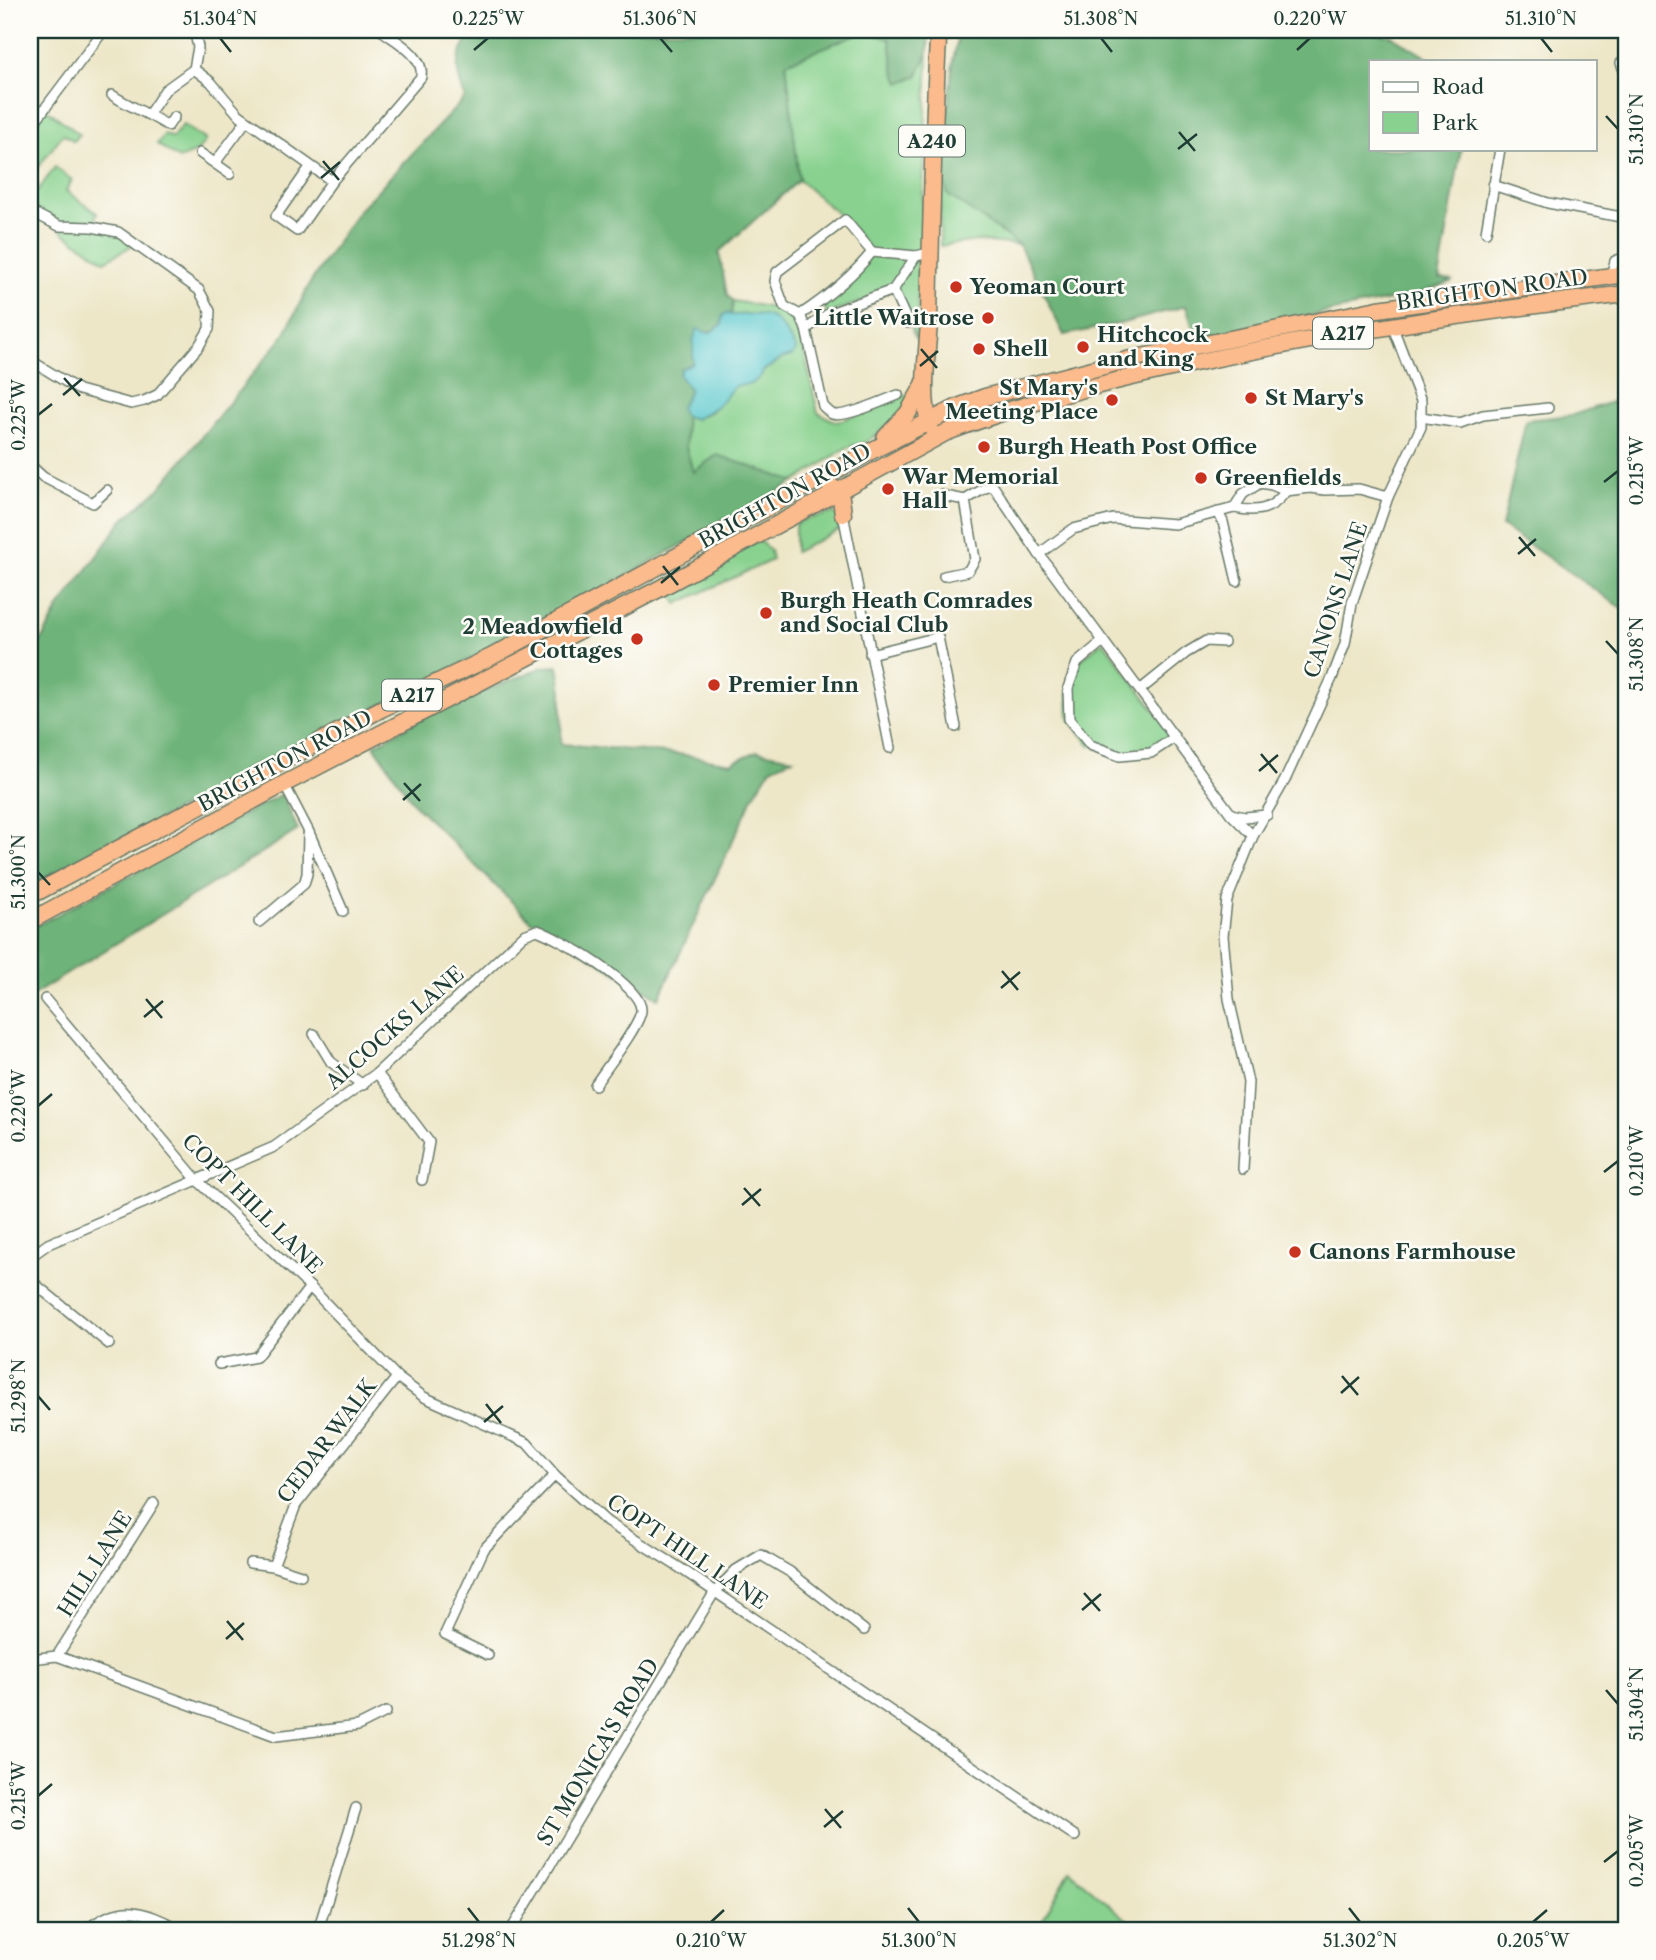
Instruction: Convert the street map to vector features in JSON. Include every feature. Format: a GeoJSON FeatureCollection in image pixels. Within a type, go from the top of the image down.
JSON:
{"type":"FeatureCollection","features":[{"type":"Feature","properties":{"kind":"highway","name":"A240"},"geometry":{"type":"LineString","coordinates":[[928,421],[923,255],[941,30]]}},
{"type":"Feature","properties":{"kind":"highway","name":"BRIGHTON ROAD"},"geometry":{"type":"LineString","coordinates":[[30,895],[359,721],[492,657],[875,449],[958,407],[1010,390],[1131,359],[1389,308],[1619,275]]}},
{"type":"Feature","properties":{"kind":"highway","name":"BRIGHTON ROAD"},"geometry":{"type":"LineString","coordinates":[[30,921],[284,784],[647,596],[938,436],[1019,407],[1134,376],[1299,340],[1626,294]]}},
{"type":"Feature","properties":{"kind":"highway"},"geometry":{"type":"LineString","coordinates":[[1389,308],[1392,325]]}},
{"type":"Feature","properties":{"kind":"highway"},"geometry":{"type":"LineString","coordinates":[[926,381],[931,394],[939,402],[958,407]]}},
{"type":"Feature","properties":{"kind":"highway"},"geometry":{"type":"LineString","coordinates":[[875,449],[904,418],[926,381]]}},
{"type":"Feature","properties":{"kind":"highway"},"geometry":{"type":"LineString","coordinates":[[928,421],[938,436]]}},
{"type":"Feature","properties":{"kind":"highway"},"geometry":{"type":"LineString","coordinates":[[818,481],[836,491],[843,504],[843,514]]}},
{"type":"Feature","properties":{"kind":"highway"},"geometry":{"type":"LineString","coordinates":[[807,508],[834,506],[843,514]]}},
{"type":"Feature","properties":{"kind":"street"},"geometry":{"type":"LineString","coordinates":[[30,128],[104,30]]}},
{"type":"Feature","properties":{"kind":"street"},"geometry":{"type":"LineString","coordinates":[[149,114],[165,90],[194,69],[198,47],[194,30]]}},
{"type":"Feature","properties":{"kind":"street"},"geometry":{"type":"LineString","coordinates":[[310,167],[276,216],[297,231],[332,181],[421,77],[422,68],[418,60],[381,30]]}},
{"type":"Feature","properties":{"kind":"street"},"geometry":{"type":"LineString","coordinates":[[1621,63],[1626,75]]}},
{"type":"Feature","properties":{"kind":"street"},"geometry":{"type":"LineString","coordinates":[[194,69],[211,82],[246,121],[332,181]]}},
{"type":"Feature","properties":{"kind":"street"},"geometry":{"type":"LineString","coordinates":[[112,95],[168,126],[174,117]]}},
{"type":"Feature","properties":{"kind":"street"},"geometry":{"type":"LineString","coordinates":[[215,163],[246,121]]}},
{"type":"Feature","properties":{"kind":"street"},"geometry":{"type":"LineString","coordinates":[[1486,232],[1500,150]]}},
{"type":"Feature","properties":{"kind":"street"},"geometry":{"type":"LineString","coordinates":[[200,153],[230,174]]}},
{"type":"Feature","properties":{"kind":"street"},"geometry":{"type":"LineString","coordinates":[[1493,185],[1548,203],[1626,218]]}},
{"type":"Feature","properties":{"kind":"street"},"geometry":{"type":"LineString","coordinates":[[30,211],[60,226],[118,232],[199,290],[210,311],[209,329],[199,346],[157,395],[144,401],[131,404],[79,390],[30,360]]}},
{"type":"Feature","properties":{"kind":"street"},"geometry":{"type":"LineString","coordinates":[[898,395],[869,407],[838,415],[831,414],[823,406],[806,329],[800,315],[784,306],[775,281],[777,272],[845,220],[872,252],[923,255]]}},
{"type":"Feature","properties":{"kind":"street"},"geometry":{"type":"LineString","coordinates":[[800,315],[821,301],[859,268],[872,252]]}},
{"type":"Feature","properties":{"kind":"street"},"geometry":{"type":"LineString","coordinates":[[806,329],[828,314],[893,290],[923,255]]}},
{"type":"Feature","properties":{"kind":"street","name":"BRIGHTON ROAD"},"geometry":{"type":"LineString","coordinates":[[1619,275],[1615,261],[1626,257]]}},
{"type":"Feature","properties":{"kind":"street"},"geometry":{"type":"LineString","coordinates":[[893,290],[908,323]]}},
{"type":"Feature","properties":{"kind":"street"},"geometry":{"type":"LineString","coordinates":[[821,301],[828,314]]}},
{"type":"Feature","properties":{"kind":"street","name":"CANONS LANE"},"geometry":{"type":"LineString","coordinates":[[1244,1169],[1248,1082],[1228,999],[1223,936],[1227,900],[1254,836],[1286,780],[1341,655],[1352,603],[1388,497],[1421,427],[1421,401],[1392,325]]}},
{"type":"Feature","properties":{"kind":"street"},"geometry":{"type":"LineString","coordinates":[[1421,417],[1460,423],[1483,415],[1548,408]]}},
{"type":"Feature","properties":{"kind":"street"},"geometry":{"type":"LineString","coordinates":[[30,465],[43,477],[93,503],[107,490]]}},
{"type":"Feature","properties":{"kind":"street"},"geometry":{"type":"LineString","coordinates":[[1234,508],[1243,494],[1259,483],[1286,491],[1310,488],[1325,491],[1359,489],[1388,497]]}},
{"type":"Feature","properties":{"kind":"street"},"geometry":{"type":"LineString","coordinates":[[940,495],[965,500],[993,486],[1039,554],[1231,814],[1254,836]]}},
{"type":"Feature","properties":{"kind":"street"},"geometry":{"type":"LineString","coordinates":[[1039,554],[1073,529],[1113,519],[1175,524],[1234,508],[1248,511],[1262,509],[1276,504],[1286,491]]}},
{"type":"Feature","properties":{"kind":"street"},"geometry":{"type":"LineString","coordinates":[[944,576],[968,571],[975,559],[965,500]]}},
{"type":"Feature","properties":{"kind":"street"},"geometry":{"type":"LineString","coordinates":[[1218,512],[1223,522],[1237,581]]}},
{"type":"Feature","properties":{"kind":"street"},"geometry":{"type":"LineString","coordinates":[[843,514],[890,748]]}},
{"type":"Feature","properties":{"kind":"street"},"geometry":{"type":"LineString","coordinates":[[870,654],[938,637],[956,727]]}},
{"type":"Feature","properties":{"kind":"street"},"geometry":{"type":"LineString","coordinates":[[1103,641],[1077,663],[1068,688],[1069,719],[1090,745],[1120,757],[1152,753],[1175,737]]}},
{"type":"Feature","properties":{"kind":"street"},"geometry":{"type":"LineString","coordinates":[[1140,690],[1186,653],[1206,641],[1224,642]]}},
{"type":"Feature","properties":{"kind":"street"},"geometry":{"type":"LineString","coordinates":[[284,784],[308,830],[343,911]]}},
{"type":"Feature","properties":{"kind":"street"},"geometry":{"type":"LineString","coordinates":[[1231,814],[1244,817],[1267,814]]}},
{"type":"Feature","properties":{"kind":"street"},"geometry":{"type":"LineString","coordinates":[[259,922],[304,884],[307,874],[308,830]]}},
{"type":"Feature","properties":{"kind":"street","name":"ALCOCKS LANE"},"geometry":{"type":"LineString","coordinates":[[30,1257],[48,1244],[274,1147],[377,1073],[524,935],[537,930],[561,942],[621,981],[638,999],[641,1007],[638,1020],[595,1085]]}},
{"type":"Feature","properties":{"kind":"street","name":"COPT HILL LANE"},"geometry":{"type":"LineString","coordinates":[[45,999],[197,1180],[310,1287],[397,1377],[424,1397],[527,1443],[555,1475],[607,1522],[680,1568],[1075,1836]]}},
{"type":"Feature","properties":{"kind":"street"},"geometry":{"type":"LineString","coordinates":[[314,1034],[331,1062],[363,1084]]}},
{"type":"Feature","properties":{"kind":"street"},"geometry":{"type":"LineString","coordinates":[[377,1073],[429,1142],[422,1180]]}},
{"type":"Feature","properties":{"kind":"street"},"geometry":{"type":"LineString","coordinates":[[30,1280],[109,1344]]}},
{"type":"Feature","properties":{"kind":"street"},"geometry":{"type":"LineString","coordinates":[[219,1364],[256,1357],[310,1287]]}},
{"type":"Feature","properties":{"kind":"street","name":"CEDAR WALK"},"geometry":{"type":"LineString","coordinates":[[273,1566],[296,1505],[397,1377]]}},
{"type":"Feature","properties":{"kind":"street"},"geometry":{"type":"LineString","coordinates":[[488,1655],[444,1634],[484,1549],[555,1475]]}},
{"type":"Feature","properties":{"kind":"street","name":"HILL LANE"},"geometry":{"type":"LineString","coordinates":[[57,1656],[154,1503]]}},
{"type":"Feature","properties":{"kind":"street","name":"ST MONICA'S ROAD"},"geometry":{"type":"LineString","coordinates":[[511,1930],[714,1592],[736,1570],[761,1555],[790,1572],[864,1630]]}},
{"type":"Feature","properties":{"kind":"street"},"geometry":{"type":"LineString","coordinates":[[250,1563],[301,1574]]}},
{"type":"Feature","properties":{"kind":"street"},"geometry":{"type":"LineString","coordinates":[[30,1659],[57,1656],[276,1736],[358,1726],[386,1712]]}},
{"type":"Feature","properties":{"kind":"street"},"geometry":{"type":"LineString","coordinates":[[318,1930],[356,1808]]}},
{"type":"Feature","properties":{"kind":"street"},"geometry":{"type":"LineString","coordinates":[[86,1930],[103,1917],[128,1911],[155,1917],[182,1930]]}},
{"type":"Feature","properties":{"kind":"green space"},"geometry":{"type":"Polygon","coordinates":[[[475,30],[929,30],[928,53],[917,76],[900,83],[894,70],[890,39],[864,31],[786,63],[799,180],[719,252],[727,295],[733,301],[731,315],[722,325],[693,341],[693,363],[681,369],[679,375],[690,390],[680,408],[685,416],[686,447],[693,472],[717,455],[795,482],[544,621],[30,886],[30,661],[59,608],[123,520],[159,489],[283,337],[310,283],[359,210],[465,98],[458,62],[463,48],[475,30]]]}},
{"type":"Feature","properties":{"kind":"green space"},"geometry":{"type":"Polygon","coordinates":[[[864,30],[890,39],[894,70],[917,76],[928,53],[921,249],[916,257],[917,341],[893,290],[828,314],[821,301],[872,252],[845,220],[799,180],[786,63],[864,30]]]}},
{"type":"Feature","properties":{"kind":"green space"},"geometry":{"type":"Polygon","coordinates":[[[960,30],[1358,30],[1392,36],[1430,60],[1369,60],[1369,150],[1461,150],[1439,279],[1453,281],[1415,295],[1196,338],[1186,306],[1064,335],[1019,245],[948,195],[941,173],[953,60],[960,30]]]}},
{"type":"Feature","properties":{"kind":"green space"},"geometry":{"type":"Polygon","coordinates":[[[45,108],[79,134],[74,141],[63,134],[30,178],[30,110],[39,117],[45,108]]]}},
{"type":"Feature","properties":{"kind":"green space"},"geometry":{"type":"Polygon","coordinates":[[[183,125],[206,140],[197,152],[179,159],[157,144],[165,134],[172,138],[183,125]]]}},
{"type":"Feature","properties":{"kind":"green space"},"geometry":{"type":"Polygon","coordinates":[[[55,167],[72,180],[66,191],[97,213],[93,227],[118,232],[135,244],[105,261],[62,232],[59,226],[30,211],[30,187],[37,192],[55,167]]]}},
{"type":"Feature","properties":{"kind":"green space"},"geometry":{"type":"Polygon","coordinates":[[[941,173],[949,194],[1019,245],[977,241],[940,246],[941,173]]]}},
{"type":"Feature","properties":{"kind":"green space"},"geometry":{"type":"Polygon","coordinates":[[[733,301],[779,309],[797,321],[818,413],[837,422],[912,393],[899,417],[866,442],[846,448],[795,482],[717,455],[693,472],[686,447],[685,416],[695,419],[710,412],[735,386],[760,377],[763,371],[796,349],[777,321],[771,317],[731,315],[733,301]]]}},
{"type":"Feature","properties":{"kind":"green space"},"geometry":{"type":"Polygon","coordinates":[[[1626,397],[1626,611],[1502,526],[1526,420],[1573,415],[1626,397]]]}},
{"type":"Feature","properties":{"kind":"green space"},"geometry":{"type":"Polygon","coordinates":[[[833,513],[838,517],[841,529],[795,552],[795,525],[803,520],[833,513]]]}},
{"type":"Feature","properties":{"kind":"green space"},"geometry":{"type":"Polygon","coordinates":[[[758,540],[770,550],[772,560],[677,604],[672,594],[677,584],[758,540]]]}},
{"type":"Feature","properties":{"kind":"green space"},"geometry":{"type":"Polygon","coordinates":[[[1103,641],[1175,737],[1151,753],[1120,756],[1090,745],[1069,719],[1068,688],[1077,663],[1103,641]]]}},
{"type":"Feature","properties":{"kind":"green space"},"geometry":{"type":"Polygon","coordinates":[[[558,666],[562,691],[561,744],[678,754],[731,763],[757,751],[793,758],[771,768],[754,795],[659,998],[531,921],[415,805],[374,745],[438,710],[543,667],[558,666]]]}},
{"type":"Feature","properties":{"kind":"green space"},"geometry":{"type":"Polygon","coordinates":[[[282,794],[298,830],[30,997],[30,929],[282,794]]]}},
{"type":"Feature","properties":{"kind":"green space"},"geometry":{"type":"Polygon","coordinates":[[[1070,1871],[1139,1930],[1037,1930],[1070,1871]]]}},
{"type":"Feature","properties":{"kind":"water"},"geometry":{"type":"Polygon","coordinates":[[[727,313],[771,317],[777,321],[796,349],[792,356],[781,359],[763,371],[751,384],[735,386],[717,406],[695,419],[685,416],[680,408],[690,390],[679,375],[681,369],[693,363],[693,341],[697,329],[709,333],[722,325],[723,315],[727,313]]]}},
{"type":"Feature","properties":{"kind":"place","name":"Yeoman Court"},"geometry":{"type":"Point","coordinates":[956,287]}},
{"type":"Feature","properties":{"kind":"place","name":"Little Waitrose"},"geometry":{"type":"Point","coordinates":[988,318]}},
{"type":"Feature","properties":{"kind":"place","name":"Hitchcock and King"},"geometry":{"type":"Point","coordinates":[1083,347]}},
{"type":"Feature","properties":{"kind":"place","name":"Shell"},"geometry":{"type":"Point","coordinates":[979,349]}},
{"type":"Feature","properties":{"kind":"place","name":"St Mary's"},"geometry":{"type":"Point","coordinates":[1251,398]}},
{"type":"Feature","properties":{"kind":"place","name":"St Mary's Meeting Place"},"geometry":{"type":"Point","coordinates":[1112,400]}},
{"type":"Feature","properties":{"kind":"place","name":"Burgh Heath Post Office"},"geometry":{"type":"Point","coordinates":[984,447]}},
{"type":"Feature","properties":{"kind":"place","name":"Greenfields"},"geometry":{"type":"Point","coordinates":[1201,478]}},
{"type":"Feature","properties":{"kind":"place","name":"War Memorial Hall"},"geometry":{"type":"Point","coordinates":[888,489]}},
{"type":"Feature","properties":{"kind":"place","name":"Burgh Heath Comrades and Social Club"},"geometry":{"type":"Point","coordinates":[766,613]}},
{"type":"Feature","properties":{"kind":"place","name":"2 Meadowfield Cottages"},"geometry":{"type":"Point","coordinates":[637,639]}},
{"type":"Feature","properties":{"kind":"place","name":"Premier Inn"},"geometry":{"type":"Point","coordinates":[714,685]}},
{"type":"Feature","properties":{"kind":"place","name":"Canons Farmhouse"},"geometry":{"type":"Point","coordinates":[1295,1252]}}]}
